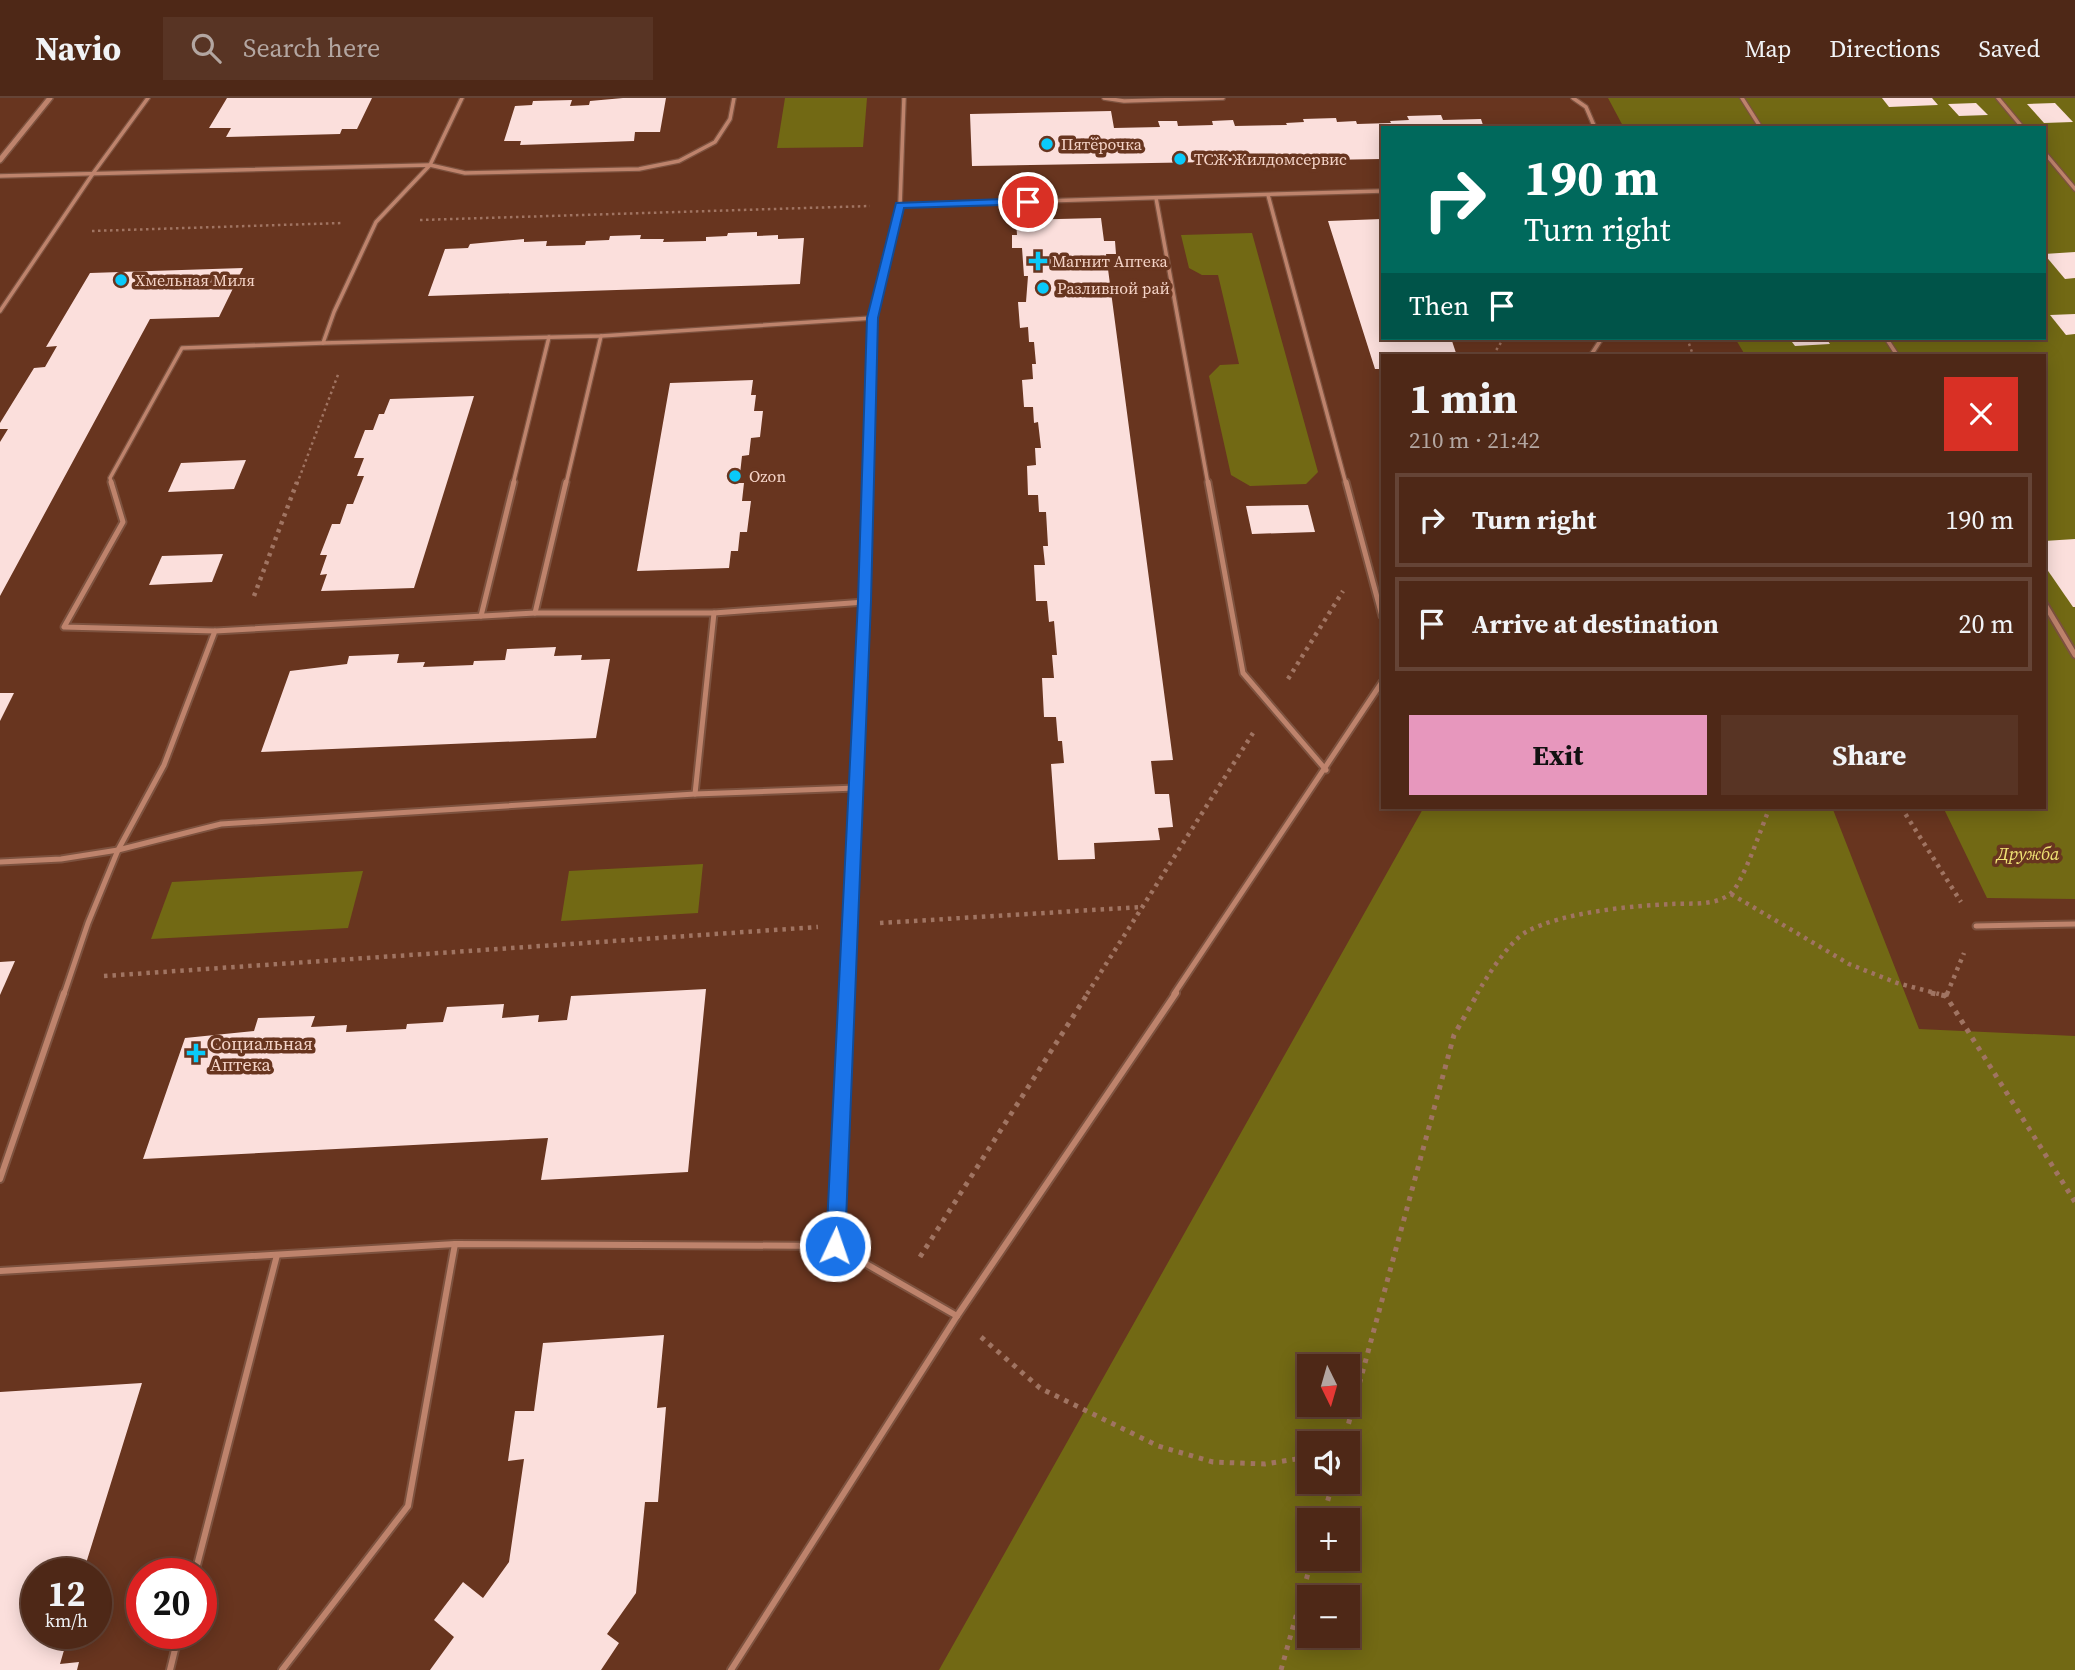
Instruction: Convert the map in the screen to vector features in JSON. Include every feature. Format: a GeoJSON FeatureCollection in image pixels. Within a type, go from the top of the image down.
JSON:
{"type":"FeatureCollection","features":[{"type":"Feature","properties":{"kind":"street"},"geometry":{"type":"LineString","coordinates":[[0,160],[50,98]]}},
{"type":"Feature","properties":{"kind":"lane"},"geometry":{"type":"LineString","coordinates":[[0,311],[94,172],[148,98]]}},
{"type":"Feature","properties":{"kind":"lane"},"geometry":{"type":"LineString","coordinates":[[323,343],[334,312],[376,222],[430,165],[462,98]]}},
{"type":"Feature","properties":{"kind":"lane"},"geometry":{"type":"LineString","coordinates":[[0,176],[430,165],[465,173],[639,169],[680,161],[715,142],[730,119],[734,98]]}},
{"type":"Feature","properties":{"kind":"lane"},"geometry":{"type":"LineString","coordinates":[[835,1246],[864,601],[872,318],[900,205],[904,98]]}},
{"type":"Feature","properties":{"kind":"lane"},"geometry":{"type":"LineString","coordinates":[[1104,98],[1124,101],[1223,98]]}},
{"type":"Feature","properties":{"kind":"lane"},"geometry":{"type":"LineString","coordinates":[[1573,98],[1586,107],[1594,126]]}},
{"type":"Feature","properties":{"kind":"lane"},"geometry":{"type":"LineString","coordinates":[[1742,98],[1759,126]]}},
{"type":"Feature","properties":{"kind":"lane"},"geometry":{"type":"LineString","coordinates":[[1998,98],[2022,126]]}},
{"type":"Feature","properties":{"kind":"lane"},"geometry":{"type":"LineString","coordinates":[[2046,154],[2075,189]]}},
{"type":"Feature","properties":{"kind":"lane"},"geometry":{"type":"LineString","coordinates":[[900,205],[1381,191]]}},
{"type":"Feature","properties":{"kind":"lane"},"geometry":{"type":"LineString","coordinates":[[1268,195],[1381,612]]}},
{"type":"Feature","properties":{"kind":"lane"},"geometry":{"type":"LineString","coordinates":[[1156,198],[1243,673],[1326,770]]}},
{"type":"Feature","properties":{"kind":"lane"},"geometry":{"type":"LineString","coordinates":[[864,601],[713,613],[535,613],[215,632],[64,627],[123,522],[110,478],[182,348],[601,336],[872,318]]}},
{"type":"Feature","properties":{"kind":"lane"},"geometry":{"type":"LineString","coordinates":[[535,613],[601,336]]}},
{"type":"Feature","properties":{"kind":"lane"},"geometry":{"type":"LineString","coordinates":[[481,616],[549,337]]}},
{"type":"Feature","properties":{"kind":"lane"},"geometry":{"type":"LineString","coordinates":[[2046,606],[2075,655]]}},
{"type":"Feature","properties":{"kind":"lane"},"geometry":{"type":"LineString","coordinates":[[695,794],[713,613]]}},
{"type":"Feature","properties":{"kind":"lane"},"geometry":{"type":"LineString","coordinates":[[0,1179],[69,978],[118,850],[164,765],[215,632]]}},
{"type":"Feature","properties":{"kind":"lane"},"geometry":{"type":"LineString","coordinates":[[731,1670],[957,1316],[1326,770],[1381,684]]}},
{"type":"Feature","properties":{"kind":"lane"},"geometry":{"type":"LineString","coordinates":[[0,862],[61,859],[118,850],[221,824],[695,794],[856,788]]}},
{"type":"Feature","properties":{"kind":"lane"},"geometry":{"type":"LineString","coordinates":[[1976,926],[2075,924]]}},
{"type":"Feature","properties":{"kind":"lane"},"geometry":{"type":"LineString","coordinates":[[0,1270],[455,1244],[835,1246],[957,1316]]}},
{"type":"Feature","properties":{"kind":"lane"},"geometry":{"type":"LineString","coordinates":[[282,1670],[408,1506],[455,1244]]}},
{"type":"Feature","properties":{"kind":"lane"},"geometry":{"type":"LineString","coordinates":[[199,1558],[277,1255]]}},
{"type":"Feature","properties":{"kind":"lane"},"geometry":{"type":"LineString","coordinates":[[170,1670],[175,1649]]}},
{"type":"Feature","properties":{"kind":"path"},"geometry":{"type":"LineString","coordinates":[[52,233],[900,205]]}},
{"type":"Feature","properties":{"kind":"path"},"geometry":{"type":"LineString","coordinates":[[241,630],[351,342]]}},
{"type":"Feature","properties":{"kind":"path"},"geometry":{"type":"LineString","coordinates":[[902,1285],[1366,555]]}},
{"type":"Feature","properties":{"kind":"path"},"geometry":{"type":"LineString","coordinates":[[1347,1431],[1454,1034],[1489,973],[1524,933],[1558,919],[1651,905],[1709,902],[1731,894],[1769,809]]}},
{"type":"Feature","properties":{"kind":"path"},"geometry":{"type":"LineString","coordinates":[[1902,809],[1976,926],[1946,996]]}},
{"type":"Feature","properties":{"kind":"path"},"geometry":{"type":"LineString","coordinates":[[1731,894],[1866,973],[1946,996],[2075,1202]]}},
{"type":"Feature","properties":{"kind":"path"},"geometry":{"type":"LineString","coordinates":[[69,978],[1142,907]]}},
{"type":"Feature","properties":{"kind":"path"},"geometry":{"type":"LineString","coordinates":[[957,1316],[1040,1388],[1158,1446],[1213,1462],[1265,1464],[1297,1459]]}},
{"type":"Feature","properties":{"kind":"path"},"geometry":{"type":"LineString","coordinates":[[1282,1670],[1309,1571]]}},
{"type":"Feature","properties":{"kind":"green space"},"geometry":{"type":"Polygon","coordinates":[[[785,98],[867,98],[863,147],[777,148],[785,98]]]}},
{"type":"Feature","properties":{"kind":"green space","name":"Дружба"},"geometry":{"type":"Polygon","coordinates":[[[1608,98],[2075,98],[2075,899],[1987,898],[1944,809],[2046,809],[2046,354],[1744,354],[1736,340],[2046,340],[2046,126],[1623,126],[1608,98]]]}},
{"type":"Feature","properties":{"kind":"green space"},"geometry":{"type":"Polygon","coordinates":[[[1252,233],[1318,472],[1306,484],[1250,486],[1231,475],[1209,376],[1220,365],[1239,364],[1218,275],[1202,275],[1189,268],[1181,235],[1252,233]]]}},
{"type":"Feature","properties":{"kind":"green space"},"geometry":{"type":"Polygon","coordinates":[[[1423,809],[1833,809],[1919,1029],[2075,1036],[2075,1670],[939,1670],[1423,809]]]}},
{"type":"Feature","properties":{"kind":"green space"},"geometry":{"type":"Polygon","coordinates":[[[703,864],[698,913],[561,921],[569,871],[703,864]]]}},
{"type":"Feature","properties":{"kind":"green space"},"geometry":{"type":"Polygon","coordinates":[[[363,871],[348,928],[151,939],[172,882],[363,871]]]}},
{"type":"Feature","properties":{"kind":"building"},"geometry":{"type":"Polygon","coordinates":[[[227,98],[372,98],[357,129],[342,129],[340,134],[226,137],[231,128],[209,128],[227,98]]]}},
{"type":"Feature","properties":{"kind":"building"},"geometry":{"type":"Polygon","coordinates":[[[666,98],[660,132],[635,132],[634,141],[520,145],[521,141],[504,141],[515,106],[532,105],[533,101],[572,100],[570,106],[589,105],[590,101],[666,98]]]}},
{"type":"Feature","properties":{"kind":"building"},"geometry":{"type":"Polygon","coordinates":[[[1882,98],[1932,98],[1938,105],[1889,107],[1882,98]]]}},
{"type":"Feature","properties":{"kind":"building"},"geometry":{"type":"Polygon","coordinates":[[[1976,103],[1988,115],[1959,116],[1948,104],[1976,103]]]}},
{"type":"Feature","properties":{"kind":"building"},"geometry":{"type":"Polygon","coordinates":[[[2055,103],[2073,122],[2044,123],[2027,104],[2055,103]]]}},
{"type":"Feature","properties":{"kind":"building"},"geometry":{"type":"Polygon","coordinates":[[[1111,111],[1114,128],[1160,127],[1158,121],[1177,121],[1178,126],[1213,125],[1212,121],[1233,120],[1235,126],[1287,125],[1286,123],[1304,122],[1303,119],[1336,118],[1337,122],[1356,121],[1357,124],[1391,123],[1390,121],[1409,120],[1407,116],[1441,115],[1443,120],[1481,119],[1483,126],[1381,126],[1381,159],[972,166],[970,114],[1111,111]]]}},
{"type":"Feature","properties":{"kind":"building"},"geometry":{"type":"Polygon","coordinates":[[[1101,218],[1104,241],[1115,241],[1116,254],[1106,254],[1173,760],[1151,761],[1155,794],[1169,794],[1173,827],[1158,828],[1160,840],[1094,843],[1095,859],[1058,860],[1051,764],[1064,763],[1062,741],[1058,741],[1056,717],[1044,717],[1042,678],[1054,678],[1052,655],[1057,655],[1054,621],[1049,622],[1047,601],[1036,601],[1034,565],[1045,565],[1043,546],[1048,546],[1046,512],[1039,512],[1038,495],[1028,495],[1027,466],[1036,465],[1035,448],[1041,448],[1033,407],[1024,407],[1022,380],[1033,379],[1032,364],[1036,364],[1034,342],[1029,342],[1028,327],[1020,328],[1018,302],[1026,302],[1028,276],[1024,276],[1022,248],[1012,248],[1012,235],[1017,235],[1016,220],[1101,218]]]}},
{"type":"Feature","properties":{"kind":"building"},"geometry":{"type":"Polygon","coordinates":[[[1381,219],[1381,340],[1452,340],[1456,353],[1381,354],[1381,369],[1375,369],[1328,221],[1381,219]]]}},
{"type":"Feature","properties":{"kind":"building"},"geometry":{"type":"Polygon","coordinates":[[[757,232],[757,236],[778,235],[778,239],[804,238],[800,284],[428,296],[445,249],[468,248],[470,244],[524,239],[524,242],[547,241],[546,246],[585,245],[586,241],[609,240],[610,236],[641,235],[640,239],[664,239],[663,242],[706,241],[706,237],[727,236],[728,233],[757,232]]]}},
{"type":"Feature","properties":{"kind":"building"},"geometry":{"type":"Polygon","coordinates":[[[2075,252],[2075,278],[2065,279],[2046,254],[2075,252]]]}},
{"type":"Feature","properties":{"kind":"building"},"geometry":{"type":"Polygon","coordinates":[[[243,268],[219,317],[150,319],[0,596],[0,442],[8,429],[0,429],[0,423],[34,368],[45,367],[57,346],[46,347],[90,273],[243,268]]]}},
{"type":"Feature","properties":{"kind":"building"},"geometry":{"type":"Polygon","coordinates":[[[2075,314],[2075,334],[2066,335],[2050,315],[2075,314]]]}},
{"type":"Feature","properties":{"kind":"building"},"geometry":{"type":"Polygon","coordinates":[[[1790,340],[1827,340],[1830,344],[1795,346],[1790,340]]]}},
{"type":"Feature","properties":{"kind":"building"},"geometry":{"type":"Polygon","coordinates":[[[753,380],[751,395],[756,395],[754,411],[763,411],[760,437],[751,438],[749,455],[742,456],[739,483],[744,483],[742,501],[751,501],[747,532],[740,532],[738,551],[731,551],[729,568],[637,571],[670,383],[753,380]]]}},
{"type":"Feature","properties":{"kind":"building"},"geometry":{"type":"Polygon","coordinates":[[[474,396],[414,588],[321,591],[327,574],[320,575],[327,555],[320,555],[332,524],[340,524],[347,504],[353,504],[364,476],[357,476],[364,458],[354,458],[365,430],[373,430],[379,414],[384,414],[390,399],[474,396]]]}},
{"type":"Feature","properties":{"kind":"building"},"geometry":{"type":"Polygon","coordinates":[[[246,460],[234,489],[168,492],[181,463],[246,460]]]}},
{"type":"Feature","properties":{"kind":"building"},"geometry":{"type":"Polygon","coordinates":[[[1308,505],[1315,532],[1252,534],[1246,506],[1308,505]]]}},
{"type":"Feature","properties":{"kind":"building"},"geometry":{"type":"Polygon","coordinates":[[[2075,539],[2075,607],[2046,568],[2046,541],[2075,539]]]}},
{"type":"Feature","properties":{"kind":"building"},"geometry":{"type":"Polygon","coordinates":[[[223,554],[212,582],[149,585],[162,556],[223,554]]]}},
{"type":"Feature","properties":{"kind":"building"},"geometry":{"type":"Polygon","coordinates":[[[556,647],[554,656],[582,655],[581,660],[610,659],[596,738],[261,752],[290,671],[347,664],[349,656],[399,654],[397,663],[425,662],[423,667],[473,665],[474,661],[505,660],[507,649],[556,647]]]}},
{"type":"Feature","properties":{"kind":"building"},"geometry":{"type":"Polygon","coordinates":[[[0,693],[14,693],[0,721],[0,693]]]}},
{"type":"Feature","properties":{"kind":"building"},"geometry":{"type":"Polygon","coordinates":[[[15,961],[0,995],[0,962],[15,961]]]}},
{"type":"Feature","properties":{"kind":"building"},"geometry":{"type":"Polygon","coordinates":[[[706,989],[688,1172],[541,1180],[548,1138],[143,1159],[185,1038],[254,1031],[258,1018],[315,1016],[311,1027],[347,1025],[346,1032],[406,1029],[407,1024],[443,1022],[447,1007],[504,1004],[502,1018],[539,1015],[538,1022],[567,1020],[571,996],[706,989]]]}},
{"type":"Feature","properties":{"kind":"building"},"geometry":{"type":"Polygon","coordinates":[[[664,1335],[657,1408],[666,1407],[658,1502],[645,1502],[636,1593],[607,1634],[619,1643],[601,1670],[430,1670],[454,1637],[434,1620],[463,1582],[483,1598],[509,1562],[524,1459],[508,1461],[515,1411],[534,1411],[543,1343],[664,1335]]]}},
{"type":"Feature","properties":{"kind":"building"},"geometry":{"type":"Polygon","coordinates":[[[142,1383],[88,1558],[21,1558],[21,1649],[64,1649],[60,1664],[79,1662],[77,1670],[0,1670],[0,1392],[142,1383]]]}},
{"type":"Feature","properties":{"kind":"place","name":"Пятёрочка"},"geometry":{"type":"Point","coordinates":[1047,144]}},
{"type":"Feature","properties":{"kind":"place","name":"ТСЖ Жилдомсервис"},"geometry":{"type":"Point","coordinates":[1180,159]}},
{"type":"Feature","properties":{"kind":"place","name":"Магнит Аптека"},"geometry":{"type":"Point","coordinates":[1038,261]}},
{"type":"Feature","properties":{"kind":"place","name":"Хмельная Миля"},"geometry":{"type":"Point","coordinates":[121,280]}},
{"type":"Feature","properties":{"kind":"place","name":"Разливной рай"},"geometry":{"type":"Point","coordinates":[1043,288]}},
{"type":"Feature","properties":{"kind":"place","name":"Ozon"},"geometry":{"type":"Point","coordinates":[735,476]}},
{"type":"Feature","properties":{"kind":"place","name":"Социальная Аптека"},"geometry":{"type":"Point","coordinates":[196,1053]}},
{"type":"Feature","properties":{"kind":"route"},"geometry":{"type":"LineString","coordinates":[[835,1246],[864,601],[872,318],[900,205],[1028,202]]}}]}
